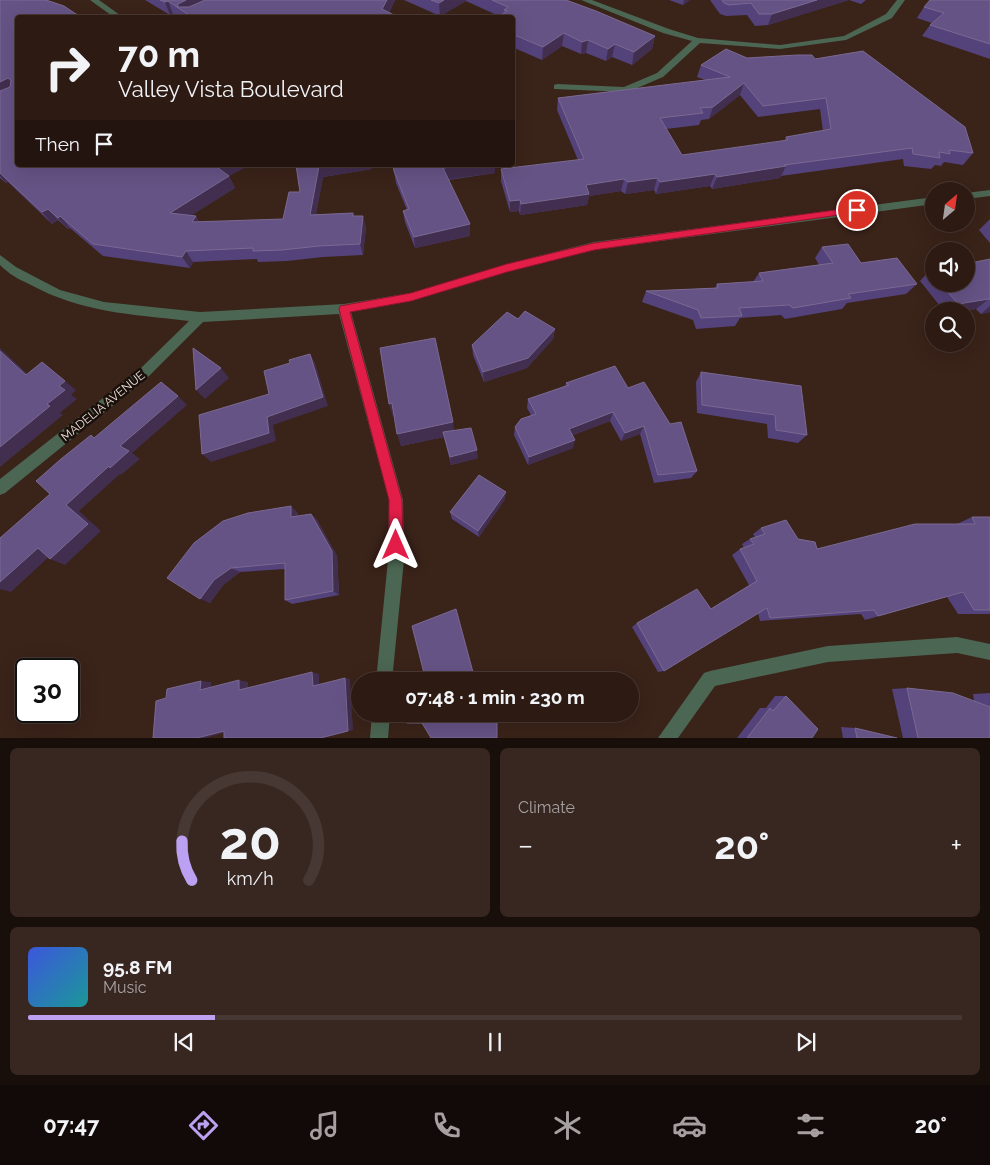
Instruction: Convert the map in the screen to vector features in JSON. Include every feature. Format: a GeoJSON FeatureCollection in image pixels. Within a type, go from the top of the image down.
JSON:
{"type":"FeatureCollection","features":[{"type":"Feature","properties":{"kind":"street"},"geometry":{"type":"LineString","coordinates":[[94,0],[116,15]]}},
{"type":"Feature","properties":{"kind":"street"},"geometry":{"type":"LineString","coordinates":[[585,0],[666,31],[698,40],[780,47],[846,38],[889,16],[901,0]]}},
{"type":"Feature","properties":{"kind":"street"},"geometry":{"type":"LineString","coordinates":[[557,87],[625,90],[660,75],[698,40]]}},
{"type":"Feature","properties":{"kind":"street"},"geometry":{"type":"LineString","coordinates":[[975,194],[990,192]]}},
{"type":"Feature","properties":{"kind":"street"},"geometry":{"type":"LineString","coordinates":[[0,259],[12,270],[57,294],[104,306],[200,317],[344,309],[411,297],[507,268],[594,246],[925,201]]}},
{"type":"Feature","properties":{"kind":"street"},"geometry":{"type":"LineString","coordinates":[[344,309],[396,500],[396,560],[385,672]]}},
{"type":"Feature","properties":{"kind":"street","name":"MADELIA AVENUE"},"geometry":{"type":"LineString","coordinates":[[0,488],[144,373],[200,317]]}},
{"type":"Feature","properties":{"kind":"street"},"geometry":{"type":"LineString","coordinates":[[667,738],[710,679],[828,654],[957,646],[990,652]]}},
{"type":"Feature","properties":{"kind":"street"},"geometry":{"type":"LineString","coordinates":[[379,738],[380,722]]}},
{"type":"Feature","properties":{"kind":"building"},"geometry":{"type":"Polygon","coordinates":[[[0,0],[46,0],[64,6],[78,15],[15,15],[15,167],[220,167],[218,168],[229,176],[170,213],[196,216],[192,222],[283,219],[289,192],[300,192],[296,167],[319,167],[310,215],[353,213],[353,216],[363,216],[360,244],[282,250],[253,251],[253,248],[186,251],[182,257],[93,244],[60,216],[58,218],[48,209],[42,212],[0,173],[0,91],[10,87],[11,80],[8,78],[0,82],[0,0]]]}},
{"type":"Feature","properties":{"kind":"building"},"geometry":{"type":"Polygon","coordinates":[[[160,0],[186,0],[178,4],[177,7],[189,7],[205,0],[387,0],[382,9],[394,15],[189,15],[168,1],[160,0]]]}},
{"type":"Feature","properties":{"kind":"building"},"geometry":{"type":"Polygon","coordinates":[[[431,0],[444,0],[439,3],[431,0]]]}},
{"type":"Feature","properties":{"kind":"building"},"geometry":{"type":"Polygon","coordinates":[[[492,0],[566,0],[655,36],[634,52],[615,44],[608,49],[588,40],[582,42],[564,33],[543,47],[515,35],[515,15],[501,15],[507,11],[504,10],[508,7],[492,0]]]}},
{"type":"Feature","properties":{"kind":"building"},"geometry":{"type":"Polygon","coordinates":[[[722,0],[817,0],[772,14],[759,14],[751,3],[729,5],[722,0]]]}},
{"type":"Feature","properties":{"kind":"building"},"geometry":{"type":"Polygon","coordinates":[[[930,0],[990,0],[990,44],[930,25],[944,13],[924,7],[930,0]]]}},
{"type":"Feature","properties":{"kind":"building"},"geometry":{"type":"Polygon","coordinates":[[[726,49],[747,58],[812,55],[815,59],[863,51],[965,127],[973,153],[949,150],[950,154],[939,152],[940,158],[913,154],[912,148],[784,165],[786,166],[717,177],[715,174],[660,182],[657,178],[628,182],[624,179],[586,185],[589,194],[521,204],[520,200],[510,201],[501,169],[584,159],[558,98],[730,77],[701,65],[726,49]],[[744,83],[713,107],[700,108],[703,113],[660,118],[682,155],[788,140],[786,137],[831,129],[826,98],[763,106],[744,83]]]}},
{"type":"Feature","properties":{"kind":"building"},"geometry":{"type":"Polygon","coordinates":[[[393,167],[452,167],[443,168],[470,224],[414,237],[403,211],[409,209],[393,167]]]}},
{"type":"Feature","properties":{"kind":"building"},"geometry":{"type":"Polygon","coordinates":[[[848,244],[861,263],[897,258],[917,284],[848,294],[851,298],[793,308],[789,305],[739,308],[742,316],[701,318],[698,310],[646,291],[718,288],[717,284],[763,281],[759,273],[833,263],[822,247],[848,244]]]}},
{"type":"Feature","properties":{"kind":"building"},"geometry":{"type":"Polygon","coordinates":[[[990,259],[990,300],[956,302],[948,292],[975,292],[975,262],[990,259]]]}},
{"type":"Feature","properties":{"kind":"building"},"geometry":{"type":"Polygon","coordinates":[[[525,311],[555,329],[528,358],[483,372],[472,345],[507,312],[518,319],[525,311]]]}},
{"type":"Feature","properties":{"kind":"building"},"geometry":{"type":"Polygon","coordinates":[[[435,338],[453,422],[397,434],[392,403],[389,404],[380,348],[435,338]]]}},
{"type":"Feature","properties":{"kind":"building"},"geometry":{"type":"Polygon","coordinates":[[[193,348],[221,368],[196,390],[193,348]]]}},
{"type":"Feature","properties":{"kind":"building"},"geometry":{"type":"Polygon","coordinates":[[[0,351],[26,375],[42,362],[65,381],[59,386],[65,390],[47,404],[50,406],[0,447],[0,351]]]}},
{"type":"Feature","properties":{"kind":"building"},"geometry":{"type":"Polygon","coordinates":[[[310,354],[323,397],[267,417],[269,433],[202,454],[199,415],[269,394],[264,371],[290,363],[289,360],[310,354]]]}},
{"type":"Feature","properties":{"kind":"building"},"geometry":{"type":"Polygon","coordinates":[[[615,366],[628,388],[644,382],[670,424],[681,422],[697,471],[658,475],[644,426],[625,433],[613,412],[569,429],[575,440],[529,457],[515,427],[521,419],[536,414],[528,399],[615,366]]]}},
{"type":"Feature","properties":{"kind":"building"},"geometry":{"type":"Polygon","coordinates":[[[701,372],[801,386],[807,435],[776,430],[775,415],[702,405],[701,372]]]}},
{"type":"Feature","properties":{"kind":"building"},"geometry":{"type":"Polygon","coordinates":[[[161,382],[178,396],[120,446],[129,451],[110,468],[109,466],[66,505],[88,524],[50,559],[38,548],[0,582],[0,538],[50,494],[36,481],[91,435],[94,438],[161,382]]]}},
{"type":"Feature","properties":{"kind":"building"},"geometry":{"type":"Polygon","coordinates":[[[471,428],[477,450],[450,457],[443,432],[471,428]]]}},
{"type":"Feature","properties":{"kind":"building"},"geometry":{"type":"Polygon","coordinates":[[[479,475],[506,492],[478,531],[450,512],[479,475]]]}},
{"type":"Feature","properties":{"kind":"building"},"geometry":{"type":"Polygon","coordinates":[[[291,506],[291,517],[311,514],[332,551],[333,591],[285,600],[285,563],[231,568],[214,580],[200,599],[167,578],[194,543],[223,521],[248,513],[291,506]]]}},
{"type":"Feature","properties":{"kind":"building"},"geometry":{"type":"Polygon","coordinates":[[[972,517],[990,517],[990,610],[974,610],[963,592],[878,616],[874,610],[770,618],[767,608],[664,671],[637,623],[697,589],[711,609],[757,581],[740,549],[754,544],[750,539],[765,534],[761,528],[786,520],[798,539],[815,542],[817,549],[915,524],[975,524],[972,517]]]}},
{"type":"Feature","properties":{"kind":"building"},"geometry":{"type":"Polygon","coordinates":[[[456,609],[473,672],[424,672],[412,626],[456,609]]]}},
{"type":"Feature","properties":{"kind":"building"},"geometry":{"type":"Polygon","coordinates":[[[312,672],[313,686],[345,678],[348,731],[320,738],[224,738],[224,731],[197,738],[153,738],[156,701],[166,698],[167,689],[201,681],[200,690],[239,680],[239,690],[312,672]]]}},
{"type":"Feature","properties":{"kind":"building"},"geometry":{"type":"Polygon","coordinates":[[[907,688],[953,693],[990,707],[990,738],[918,738],[907,688]]]}},
{"type":"Feature","properties":{"kind":"building"},"geometry":{"type":"Polygon","coordinates":[[[786,696],[818,729],[812,738],[747,738],[770,708],[773,711],[786,696]]]}},
{"type":"Feature","properties":{"kind":"building"},"geometry":{"type":"Polygon","coordinates":[[[497,722],[497,738],[431,738],[422,723],[407,723],[497,722]]]}},
{"type":"Feature","properties":{"kind":"building"},"geometry":{"type":"Polygon","coordinates":[[[855,728],[897,738],[857,738],[855,728]]]}},
{"type":"Feature","properties":{"kind":"route"},"geometry":{"type":"LineString","coordinates":[[396,545],[396,500],[344,309],[411,297],[507,268],[594,246],[857,210]]}}]}
